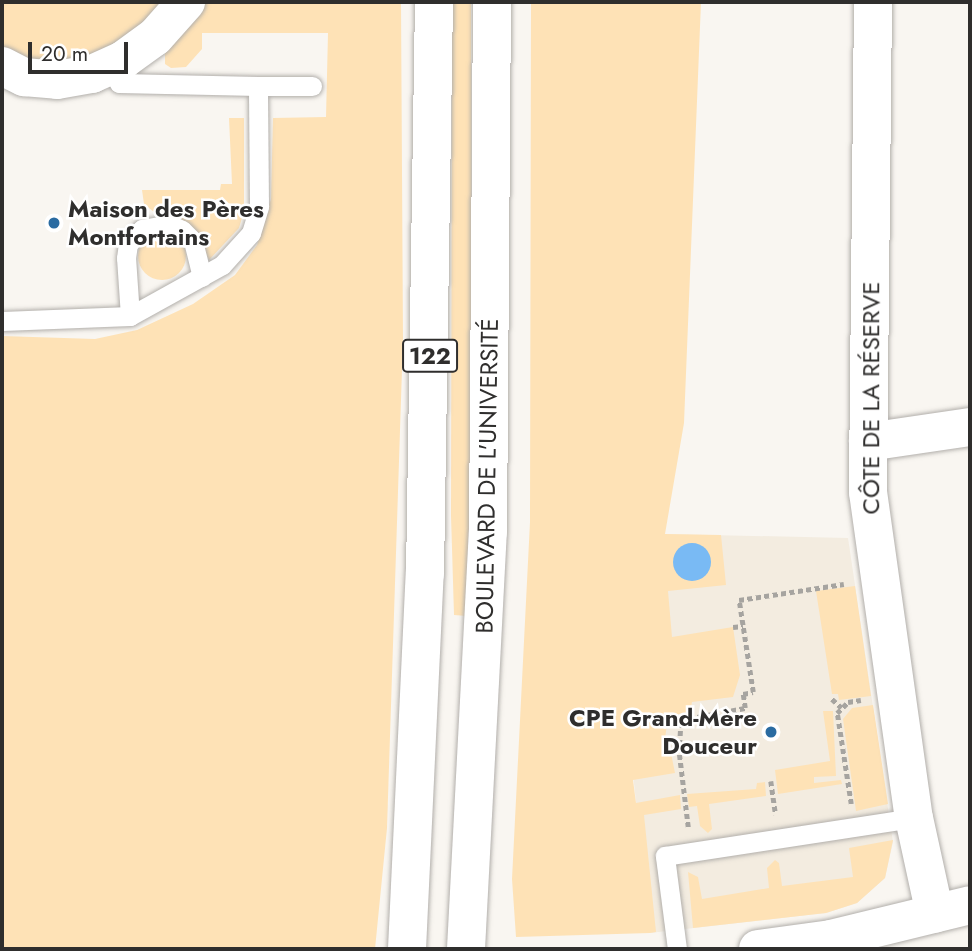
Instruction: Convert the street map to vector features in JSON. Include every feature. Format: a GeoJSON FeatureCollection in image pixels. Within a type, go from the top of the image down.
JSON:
{"type":"FeatureCollection","features":[{"type":"Feature","properties":{"kind":"main road"},"geometry":{"type":"LineString","coordinates":[[9,77],[57,80],[111,65],[155,37],[186,2]]}},
{"type":"Feature","properties":{"kind":"main road","name":"122"},"geometry":{"type":"LineString","coordinates":[[407,949],[425,574],[434,2]]}},
{"type":"Feature","properties":{"kind":"main road","name":"BOULEVARD DE L'UNIVERSITÉ"},"geometry":{"type":"LineString","coordinates":[[466,949],[487,545],[492,2]]}},
{"type":"Feature","properties":{"kind":"main road","name":"CÔTE DE LA RÉSERVE"},"geometry":{"type":"LineString","coordinates":[[873,2],[868,492],[914,818],[953,909]]}},
{"type":"Feature","properties":{"kind":"main road"},"geometry":{"type":"LineString","coordinates":[[868,442],[970,427]]}},
{"type":"Feature","properties":{"kind":"main road"},"geometry":{"type":"LineString","coordinates":[[758,949],[894,938],[953,909]]}},
{"type":"Feature","properties":{"kind":"lane"},"geometry":{"type":"LineString","coordinates":[[111,65],[119,83],[312,86]]}},
{"type":"Feature","properties":{"kind":"lane"},"geometry":{"type":"LineString","coordinates":[[2,321],[130,316],[202,278],[240,250],[259,206],[258,86]]}},
{"type":"Feature","properties":{"kind":"lane"},"geometry":{"type":"LineString","coordinates":[[130,316],[126,258],[128,244],[142,229],[169,224],[182,230],[192,241],[202,278]]}},
{"type":"Feature","properties":{"kind":"lane"},"geometry":{"type":"LineString","coordinates":[[677,949],[665,856],[914,818]]}},
{"type":"Feature","properties":{"kind":"path"},"geometry":{"type":"LineString","coordinates":[[685,808],[681,720],[745,708],[743,694],[753,692],[739,600],[880,579]]}},
{"type":"Feature","properties":{"kind":"path"},"geometry":{"type":"LineString","coordinates":[[733,628],[743,626]]}},
{"type":"Feature","properties":{"kind":"path"},"geometry":{"type":"LineString","coordinates":[[853,810],[837,713],[848,702],[897,695]]}},
{"type":"Feature","properties":{"kind":"path"},"geometry":{"type":"LineString","coordinates":[[832,699],[842,708]]}},
{"type":"Feature","properties":{"kind":"path"},"geometry":{"type":"LineString","coordinates":[[771,781],[773,795]]}},
{"type":"Feature","properties":{"kind":"shaded area"},"geometry":{"type":"Polygon","coordinates":[[[2,2],[166,2],[109,55],[39,63],[2,49],[2,2]]]}},
{"type":"Feature","properties":{"kind":"shaded area"},"geometry":{"type":"Polygon","coordinates":[[[206,2],[401,2],[403,339],[387,828],[375,949],[2,949],[2,336],[95,339],[137,330],[193,304],[235,275],[257,245],[271,199],[273,118],[326,117],[328,33],[202,33],[202,49],[186,67],[171,68],[165,64],[165,48],[206,2]]]}},
{"type":"Feature","properties":{"kind":"shaded area"},"geometry":{"type":"Polygon","coordinates":[[[452,2],[471,2],[472,399],[467,616],[454,615],[451,515],[452,2]]]}},
{"type":"Feature","properties":{"kind":"shaded area"},"geometry":{"type":"Polygon","coordinates":[[[531,2],[701,2],[684,423],[665,534],[721,535],[726,585],[668,591],[672,637],[733,627],[740,675],[733,697],[692,702],[690,712],[668,716],[664,747],[670,748],[675,773],[633,780],[636,803],[680,795],[681,809],[644,815],[656,932],[650,933],[516,937],[512,879],[530,522],[531,2]]]}},
{"type":"Feature","properties":{"kind":"shaded area"},"geometry":{"type":"Polygon","coordinates":[[[229,118],[244,118],[244,211],[239,228],[209,260],[197,232],[159,216],[144,204],[142,190],[220,190],[221,184],[232,184],[229,118]]]}},
{"type":"Feature","properties":{"kind":"shaded area"},"geometry":{"type":"Polygon","coordinates":[[[162,232],[179,239],[186,256],[179,273],[162,280],[145,273],[138,256],[145,239],[162,232]]]}},
{"type":"Feature","properties":{"kind":"shaded area","name":"CPE Grand-Mère Douceur"},"geometry":{"type":"Polygon","coordinates":[[[665,534],[848,538],[893,842],[885,878],[857,903],[826,913],[650,933],[631,755],[664,748],[665,534]]]}},
{"type":"Feature","properties":{"kind":"shaded area"},"geometry":{"type":"Polygon","coordinates":[[[855,586],[871,696],[839,700],[838,694],[832,694],[816,591],[855,586]]]}},
{"type":"Feature","properties":{"kind":"shaded area"},"geometry":{"type":"Polygon","coordinates":[[[873,705],[888,804],[856,811],[843,719],[852,708],[873,705]]]}},
{"type":"Feature","properties":{"kind":"shaded area"},"geometry":{"type":"Polygon","coordinates":[[[823,711],[833,711],[836,776],[814,777],[814,783],[841,780],[842,784],[778,794],[775,770],[830,761],[823,711]]]}},
{"type":"Feature","properties":{"kind":"shaded area"},"geometry":{"type":"Polygon","coordinates":[[[765,782],[766,796],[709,804],[712,829],[708,833],[700,826],[697,806],[689,807],[687,794],[756,789],[757,783],[765,782]]]}},
{"type":"Feature","properties":{"kind":"shaded area"},"geometry":{"type":"Polygon","coordinates":[[[893,840],[885,878],[857,903],[826,913],[693,928],[688,872],[698,877],[702,899],[769,888],[767,868],[775,860],[779,863],[782,886],[853,877],[849,848],[893,840]]]}},
{"type":"Feature","properties":{"kind":"water"},"geometry":{"type":"Polygon","coordinates":[[[692,543],[705,549],[711,562],[705,575],[692,581],[679,575],[673,562],[679,549],[692,543]]]}},
{"type":"Feature","properties":{"kind":"place","name":"Maison des Pères Montfortains"},"geometry":{"type":"Point","coordinates":[54,223]}},
{"type":"Feature","properties":{"kind":"place","name":"CPE Grand-Mère Douceur"},"geometry":{"type":"Point","coordinates":[771,732]}}]}
